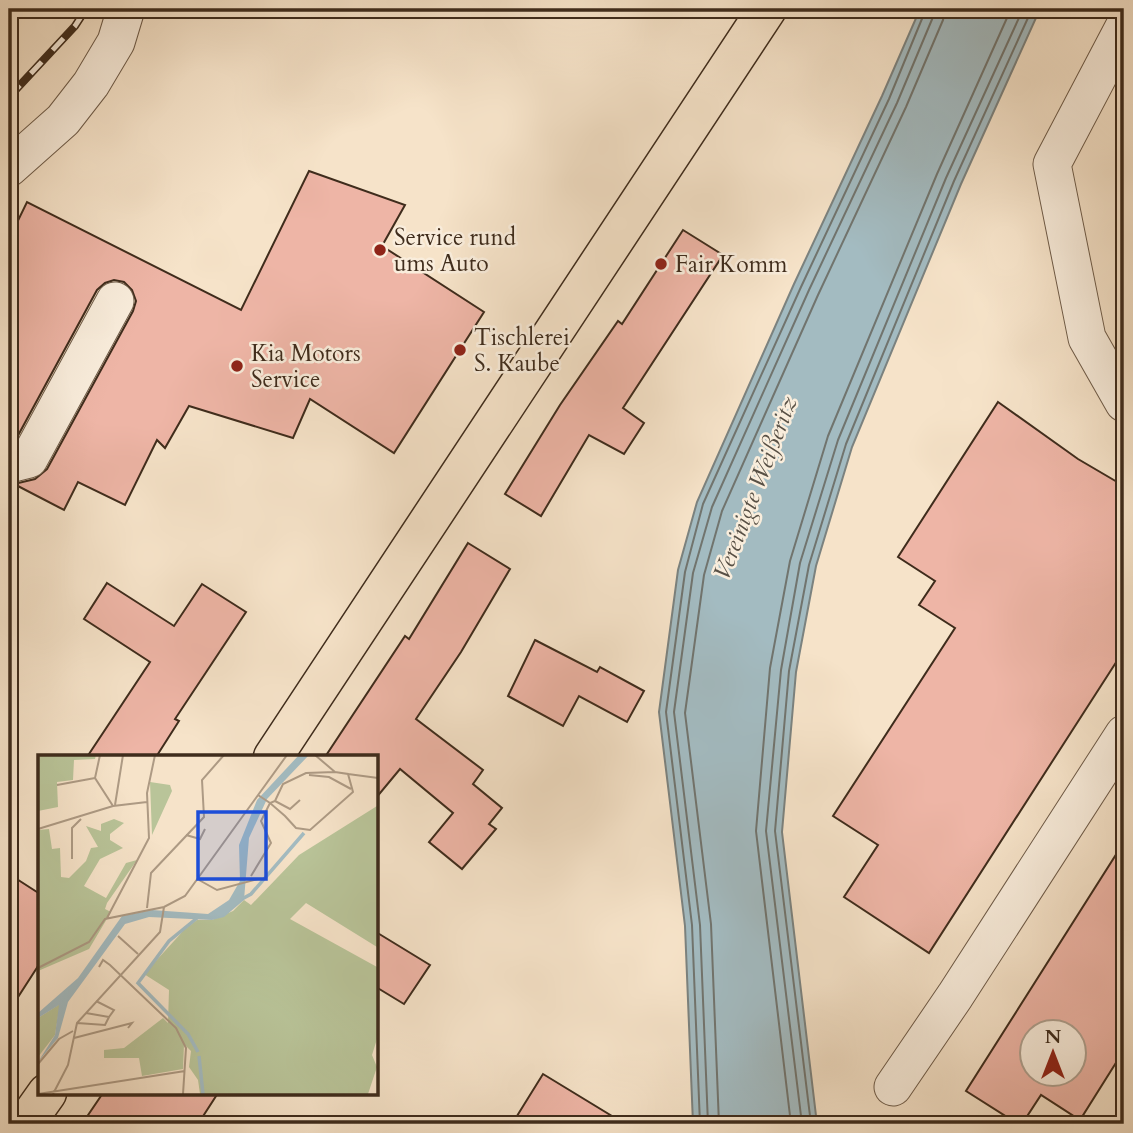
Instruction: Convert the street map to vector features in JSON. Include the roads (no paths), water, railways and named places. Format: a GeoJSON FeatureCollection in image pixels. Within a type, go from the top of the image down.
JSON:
{"type":"FeatureCollection","features":[{"type":"Feature","properties":{"kind":"main road"},"geometry":{"type":"LineString","coordinates":[[274,755],[766,9]]}},
{"type":"Feature","properties":{"kind":"main road"},"geometry":{"type":"LineString","coordinates":[[25,1124],[46,1094]]}},
{"type":"Feature","properties":{"kind":"street"},"geometry":{"type":"LineString","coordinates":[[9,168],[63,120],[91,84],[116,42],[126,9]]}},
{"type":"Feature","properties":{"kind":"street"},"geometry":{"type":"LineString","coordinates":[[1124,27],[1052,164],[1087,338],[1124,403]]}},
{"type":"Feature","properties":{"kind":"street"},"geometry":{"type":"LineString","coordinates":[[9,464],[29,459],[115,301]]}},
{"type":"Feature","properties":{"kind":"street"},"geometry":{"type":"LineString","coordinates":[[893,1087],[1124,734]]}},
{"type":"Feature","properties":{"kind":"water","name":"Vereinigte Weißeritz"},"geometry":{"type":"Polygon","coordinates":[[[920,9],[1040,9],[961,184],[852,447],[816,566],[796,672],[782,832],[817,1124],[693,1124],[685,926],[659,712],[678,570],[697,502],[920,9]]]}},
{"type":"Feature","properties":{"kind":"railway"},"geometry":{"type":"LineString","coordinates":[[9,97],[75,26],[86,9]]}},
{"type":"Feature","properties":{"kind":"place","name":"Service rund ums Auto"},"geometry":{"type":"Point","coordinates":[380,250]}},
{"type":"Feature","properties":{"kind":"place","name":"Fair Komm"},"geometry":{"type":"Point","coordinates":[661,264]}},
{"type":"Feature","properties":{"kind":"place","name":"Tischlerei S. Kaube"},"geometry":{"type":"Point","coordinates":[460,350]}},
{"type":"Feature","properties":{"kind":"place","name":"Kia Motors Service"},"geometry":{"type":"Point","coordinates":[237,366]}}]}
